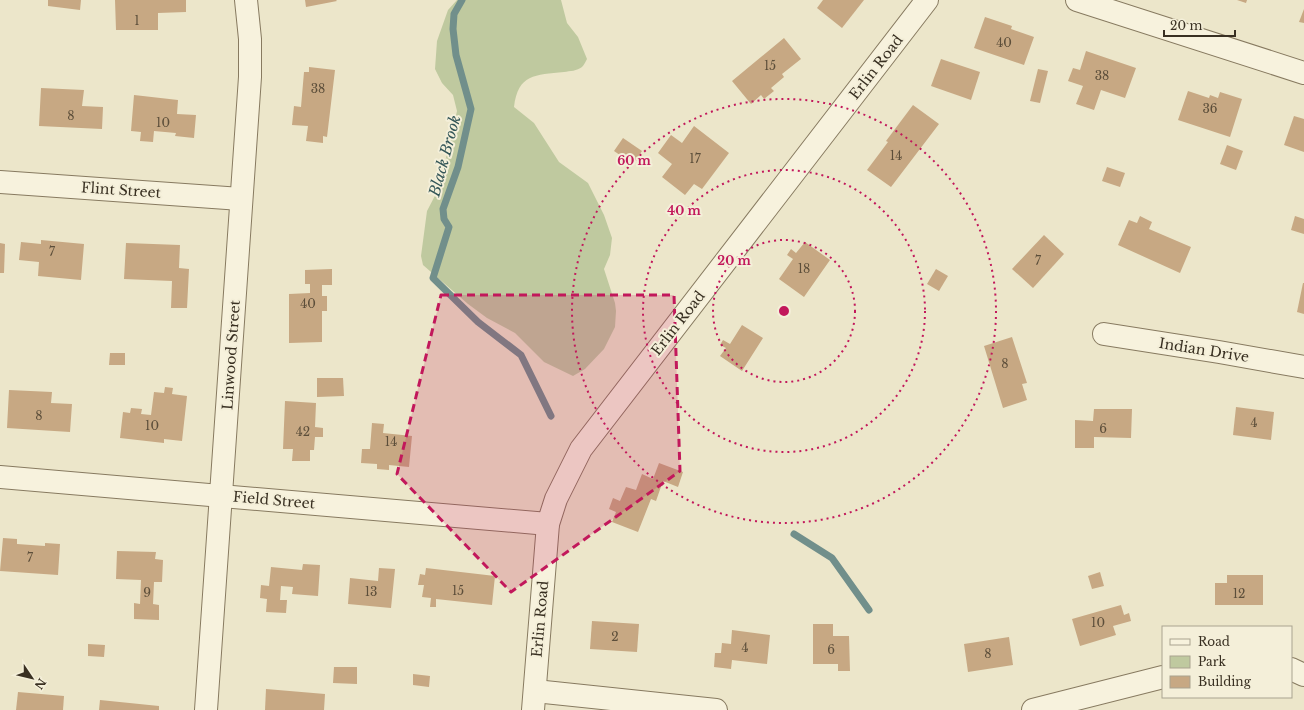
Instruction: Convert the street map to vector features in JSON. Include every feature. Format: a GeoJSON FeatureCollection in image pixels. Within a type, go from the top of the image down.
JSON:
{"type":"FeatureCollection","features":[{"type":"Feature","properties":{"kind":"street","name":"Linwood Street"},"geometry":{"type":"LineString","coordinates":[[206,710],[250,77],[250,39],[246,0]]}},
{"type":"Feature","properties":{"kind":"street","name":"Erlin Road"},"geometry":{"type":"LineString","coordinates":[[534,701],[548,524],[556,498],[581,449],[927,0]]}},
{"type":"Feature","properties":{"kind":"street"},"geometry":{"type":"LineString","coordinates":[[1077,0],[1304,73]]}},
{"type":"Feature","properties":{"kind":"street","name":"Flint Street"},"geometry":{"type":"LineString","coordinates":[[0,182],[242,199]]}},
{"type":"Feature","properties":{"kind":"street","name":"Indian Drive"},"geometry":{"type":"LineString","coordinates":[[1104,334],[1304,367]]}},
{"type":"Feature","properties":{"kind":"street","name":"Field Street"},"geometry":{"type":"LineString","coordinates":[[0,477],[548,524]]}},
{"type":"Feature","properties":{"kind":"street"},"geometry":{"type":"LineString","coordinates":[[1292,669],[1304,675]]}},
{"type":"Feature","properties":{"kind":"street"},"geometry":{"type":"LineString","coordinates":[[1033,710],[1162,677]]}},
{"type":"Feature","properties":{"kind":"street"},"geometry":{"type":"LineString","coordinates":[[534,701],[716,710]]}},
{"type":"Feature","properties":{"kind":"highlighted area"},"geometry":{"type":"Polygon","coordinates":[[[441,295],[674,295],[680,471],[511,592],[397,474],[441,295]]]}},
{"type":"Feature","properties":{"kind":"green space"},"geometry":{"type":"Polygon","coordinates":[[[457,0],[561,0],[567,23],[578,37],[587,59],[583,66],[578,69],[530,78],[519,88],[514,107],[534,123],[559,162],[588,183],[604,215],[612,238],[610,255],[604,269],[615,303],[615,327],[604,349],[585,369],[573,376],[544,362],[515,333],[487,318],[468,304],[423,265],[421,256],[427,211],[439,188],[457,111],[453,95],[442,83],[435,69],[437,41],[448,10],[457,0]]]}},
{"type":"Feature","properties":{"kind":"building"},"geometry":{"type":"Polygon","coordinates":[[[48,0],[81,0],[80,10],[48,6],[48,0]]]}},
{"type":"Feature","properties":{"kind":"building"},"geometry":{"type":"Polygon","coordinates":[[[115,0],[186,0],[186,12],[158,13],[158,30],[116,30],[115,0]]]}},
{"type":"Feature","properties":{"kind":"building"},"geometry":{"type":"Polygon","coordinates":[[[305,0],[336,0],[337,1],[306,7],[305,0]]]}},
{"type":"Feature","properties":{"kind":"building"},"geometry":{"type":"Polygon","coordinates":[[[823,0],[864,0],[842,28],[817,8],[823,0]]]}},
{"type":"Feature","properties":{"kind":"building"},"geometry":{"type":"Polygon","coordinates":[[[1237,0],[1247,0],[1246,3],[1237,0]]]}},
{"type":"Feature","properties":{"kind":"building"},"geometry":{"type":"Polygon","coordinates":[[[1304,9],[1304,23],[1299,22],[1304,9]]]}},
{"type":"Feature","properties":{"kind":"building"},"geometry":{"type":"Polygon","coordinates":[[[985,17],[1012,26],[1011,29],[1034,37],[1024,65],[974,48],[985,17]]]}},
{"type":"Feature","properties":{"kind":"building"},"geometry":{"type":"Polygon","coordinates":[[[784,38],[801,59],[782,74],[784,77],[771,88],[774,91],[764,99],[761,95],[751,104],[732,81],[784,38]]]}},
{"type":"Feature","properties":{"kind":"building"},"geometry":{"type":"Polygon","coordinates":[[[1086,51],[1136,68],[1125,98],[1101,90],[1094,110],[1076,104],[1083,86],[1068,81],[1073,68],[1080,70],[1086,51]]]}},
{"type":"Feature","properties":{"kind":"building"},"geometry":{"type":"Polygon","coordinates":[[[941,59],[980,72],[971,100],[931,86],[941,59]]]}},
{"type":"Feature","properties":{"kind":"building"},"geometry":{"type":"Polygon","coordinates":[[[309,67],[335,70],[327,137],[323,136],[323,143],[306,141],[308,126],[292,125],[294,106],[301,107],[304,72],[309,72],[309,67]]]}},
{"type":"Feature","properties":{"kind":"building"},"geometry":{"type":"Polygon","coordinates":[[[1038,69],[1048,71],[1040,103],[1030,101],[1038,69]]]}},
{"type":"Feature","properties":{"kind":"building"},"geometry":{"type":"Polygon","coordinates":[[[41,88],[84,90],[82,106],[103,107],[102,129],[39,126],[41,88]]]}},
{"type":"Feature","properties":{"kind":"building"},"geometry":{"type":"Polygon","coordinates":[[[1188,91],[1209,98],[1210,95],[1218,98],[1220,92],[1242,99],[1230,137],[1178,120],[1188,91]]]}},
{"type":"Feature","properties":{"kind":"building"},"geometry":{"type":"Polygon","coordinates":[[[134,95],[178,100],[177,114],[196,115],[194,138],[175,136],[176,133],[154,131],[153,142],[140,141],[141,132],[131,131],[134,95]]]}},
{"type":"Feature","properties":{"kind":"building"},"geometry":{"type":"Polygon","coordinates":[[[913,105],[939,124],[891,187],[867,170],[888,142],[886,141],[913,105]]]}},
{"type":"Feature","properties":{"kind":"building"},"geometry":{"type":"Polygon","coordinates":[[[1294,116],[1304,119],[1304,152],[1284,145],[1294,116]]]}},
{"type":"Feature","properties":{"kind":"building"},"geometry":{"type":"Polygon","coordinates":[[[694,126],[729,153],[702,189],[694,184],[685,195],[662,177],[672,164],[658,153],[671,135],[682,143],[694,126]]]}},
{"type":"Feature","properties":{"kind":"building"},"geometry":{"type":"Polygon","coordinates":[[[623,138],[642,151],[633,164],[614,151],[623,138]]]}},
{"type":"Feature","properties":{"kind":"building"},"geometry":{"type":"Polygon","coordinates":[[[1227,145],[1243,151],[1236,170],[1220,164],[1227,145]]]}},
{"type":"Feature","properties":{"kind":"building"},"geometry":{"type":"Polygon","coordinates":[[[1107,167],[1125,173],[1120,187],[1102,181],[1107,167]]]}},
{"type":"Feature","properties":{"kind":"building"},"geometry":{"type":"Polygon","coordinates":[[[1140,216],[1152,222],[1149,229],[1191,247],[1180,273],[1118,245],[1129,220],[1137,223],[1140,216]]]}},
{"type":"Feature","properties":{"kind":"building"},"geometry":{"type":"Polygon","coordinates":[[[1295,216],[1304,219],[1304,234],[1291,230],[1295,216]]]}},
{"type":"Feature","properties":{"kind":"building"},"geometry":{"type":"Polygon","coordinates":[[[1044,235],[1064,254],[1033,288],[1012,269],[1044,235]]]}},
{"type":"Feature","properties":{"kind":"building"},"geometry":{"type":"Polygon","coordinates":[[[41,240],[84,244],[81,280],[38,276],[39,262],[19,260],[21,242],[41,244],[41,240]]]}},
{"type":"Feature","properties":{"kind":"building"},"geometry":{"type":"Polygon","coordinates":[[[805,242],[830,260],[804,297],[779,279],[793,259],[787,255],[791,249],[796,253],[805,242]]]}},
{"type":"Feature","properties":{"kind":"building"},"geometry":{"type":"Polygon","coordinates":[[[0,243],[5,244],[4,273],[0,273],[0,243]]]}},
{"type":"Feature","properties":{"kind":"building"},"geometry":{"type":"Polygon","coordinates":[[[126,243],[180,245],[179,268],[189,269],[187,308],[171,308],[172,281],[124,279],[126,243]]]}},
{"type":"Feature","properties":{"kind":"building"},"geometry":{"type":"Polygon","coordinates":[[[332,269],[332,285],[322,285],[322,296],[327,296],[327,311],[322,311],[322,342],[289,343],[289,294],[310,293],[310,284],[305,284],[305,270],[332,269]]]}},
{"type":"Feature","properties":{"kind":"building"},"geometry":{"type":"Polygon","coordinates":[[[936,269],[948,276],[939,291],[927,284],[936,269]]]}},
{"type":"Feature","properties":{"kind":"building"},"geometry":{"type":"Polygon","coordinates":[[[1304,283],[1304,314],[1297,312],[1304,283]]]}},
{"type":"Feature","properties":{"kind":"building"},"geometry":{"type":"Polygon","coordinates":[[[742,325],[763,338],[742,371],[720,356],[726,348],[720,345],[723,340],[730,344],[742,325]]]}},
{"type":"Feature","properties":{"kind":"building"},"geometry":{"type":"Polygon","coordinates":[[[1012,337],[1027,383],[1022,384],[1027,400],[1003,408],[984,346],[1012,337]]]}},
{"type":"Feature","properties":{"kind":"building"},"geometry":{"type":"Polygon","coordinates":[[[110,353],[125,353],[125,365],[109,365],[110,353]]]}},
{"type":"Feature","properties":{"kind":"building"},"geometry":{"type":"Polygon","coordinates":[[[317,378],[343,378],[344,396],[317,397],[317,378]]]}},
{"type":"Feature","properties":{"kind":"building"},"geometry":{"type":"Polygon","coordinates":[[[165,387],[173,388],[172,394],[187,396],[182,441],[164,439],[164,443],[120,438],[123,412],[130,413],[131,408],[142,409],[141,414],[151,415],[154,392],[164,393],[165,387]]]}},
{"type":"Feature","properties":{"kind":"building"},"geometry":{"type":"Polygon","coordinates":[[[9,390],[52,392],[51,403],[72,404],[70,432],[7,428],[9,390]]]}},
{"type":"Feature","properties":{"kind":"building"},"geometry":{"type":"Polygon","coordinates":[[[285,401],[316,403],[315,427],[323,428],[323,437],[315,437],[314,450],[310,450],[310,461],[292,461],[293,449],[283,449],[285,401]]]}},
{"type":"Feature","properties":{"kind":"building"},"geometry":{"type":"Polygon","coordinates":[[[1236,407],[1274,412],[1271,440],[1233,435],[1236,407]]]}},
{"type":"Feature","properties":{"kind":"building"},"geometry":{"type":"Polygon","coordinates":[[[1094,409],[1132,409],[1131,438],[1094,437],[1094,448],[1075,448],[1075,420],[1093,421],[1094,409]]]}},
{"type":"Feature","properties":{"kind":"building"},"geometry":{"type":"Polygon","coordinates":[[[372,423],[384,424],[383,433],[412,436],[409,467],[389,465],[389,470],[377,469],[377,464],[361,463],[362,449],[370,449],[372,423]]]}},
{"type":"Feature","properties":{"kind":"building"},"geometry":{"type":"Polygon","coordinates":[[[659,463],[683,472],[678,487],[663,481],[656,501],[651,499],[638,532],[612,522],[616,512],[609,509],[613,498],[620,501],[626,487],[636,490],[642,474],[653,479],[659,463]]]}},
{"type":"Feature","properties":{"kind":"building"},"geometry":{"type":"Polygon","coordinates":[[[3,538],[17,539],[17,544],[45,546],[45,543],[60,544],[58,575],[0,571],[3,538]]]}},
{"type":"Feature","properties":{"kind":"building"},"geometry":{"type":"Polygon","coordinates":[[[117,551],[156,552],[155,559],[163,560],[162,582],[154,582],[153,604],[159,605],[159,620],[134,619],[134,603],[140,604],[141,580],[116,579],[117,551]]]}},
{"type":"Feature","properties":{"kind":"building"},"geometry":{"type":"Polygon","coordinates":[[[303,564],[320,565],[318,596],[292,594],[293,587],[281,586],[280,600],[287,600],[286,613],[266,612],[267,599],[260,598],[261,585],[269,586],[271,567],[302,570],[303,564]]]}},
{"type":"Feature","properties":{"kind":"building"},"geometry":{"type":"Polygon","coordinates":[[[379,568],[395,569],[391,608],[348,604],[350,578],[378,581],[379,568]]]}},
{"type":"Feature","properties":{"kind":"building"},"geometry":{"type":"Polygon","coordinates":[[[426,568],[495,576],[492,605],[436,599],[436,607],[430,607],[431,598],[422,597],[424,585],[418,585],[420,574],[425,575],[426,568]]]}},
{"type":"Feature","properties":{"kind":"building"},"geometry":{"type":"Polygon","coordinates":[[[1100,572],[1104,586],[1092,589],[1088,576],[1100,572]]]}},
{"type":"Feature","properties":{"kind":"building"},"geometry":{"type":"Polygon","coordinates":[[[1227,575],[1263,575],[1263,605],[1215,605],[1215,583],[1227,583],[1227,575]]]}},
{"type":"Feature","properties":{"kind":"building"},"geometry":{"type":"Polygon","coordinates":[[[1121,605],[1124,615],[1129,613],[1131,621],[1113,626],[1116,635],[1080,646],[1072,619],[1121,605]]]}},
{"type":"Feature","properties":{"kind":"building"},"geometry":{"type":"Polygon","coordinates":[[[592,621],[639,624],[637,652],[590,649],[592,621]]]}},
{"type":"Feature","properties":{"kind":"building"},"geometry":{"type":"Polygon","coordinates":[[[813,624],[833,624],[833,636],[849,636],[850,671],[838,671],[838,664],[813,664],[813,624]]]}},
{"type":"Feature","properties":{"kind":"building"},"geometry":{"type":"Polygon","coordinates":[[[732,630],[770,635],[767,664],[732,660],[731,669],[714,667],[715,653],[721,653],[722,643],[731,644],[732,630]]]}},
{"type":"Feature","properties":{"kind":"building"},"geometry":{"type":"Polygon","coordinates":[[[1009,637],[1013,665],[968,672],[964,644],[1009,637]]]}},
{"type":"Feature","properties":{"kind":"building"},"geometry":{"type":"Polygon","coordinates":[[[88,644],[105,645],[104,657],[88,656],[88,644]]]}},
{"type":"Feature","properties":{"kind":"building"},"geometry":{"type":"Polygon","coordinates":[[[334,667],[357,667],[357,684],[333,683],[334,667]]]}},
{"type":"Feature","properties":{"kind":"building"},"geometry":{"type":"Polygon","coordinates":[[[413,674],[430,676],[429,687],[413,685],[413,674]]]}},
{"type":"Feature","properties":{"kind":"building"},"geometry":{"type":"Polygon","coordinates":[[[266,689],[325,694],[324,710],[265,710],[266,689]]]}},
{"type":"Feature","properties":{"kind":"building"},"geometry":{"type":"Polygon","coordinates":[[[18,692],[64,696],[63,710],[16,710],[18,692]]]}},
{"type":"Feature","properties":{"kind":"building"},"geometry":{"type":"Polygon","coordinates":[[[100,700],[159,706],[159,710],[99,710],[100,700]]]}},
{"type":"Feature","properties":{"kind":"waterway","name":"Black Brook"},"geometry":{"type":"LineString","coordinates":[[462,0],[454,14],[453,29],[456,55],[471,109],[458,167],[443,209],[444,219],[449,227],[433,278],[478,322],[521,355],[551,416]]}},
{"type":"Feature","properties":{"kind":"waterway","name":"Black Brook"},"geometry":{"type":"LineString","coordinates":[[794,534],[832,558],[869,610]]}}]}
